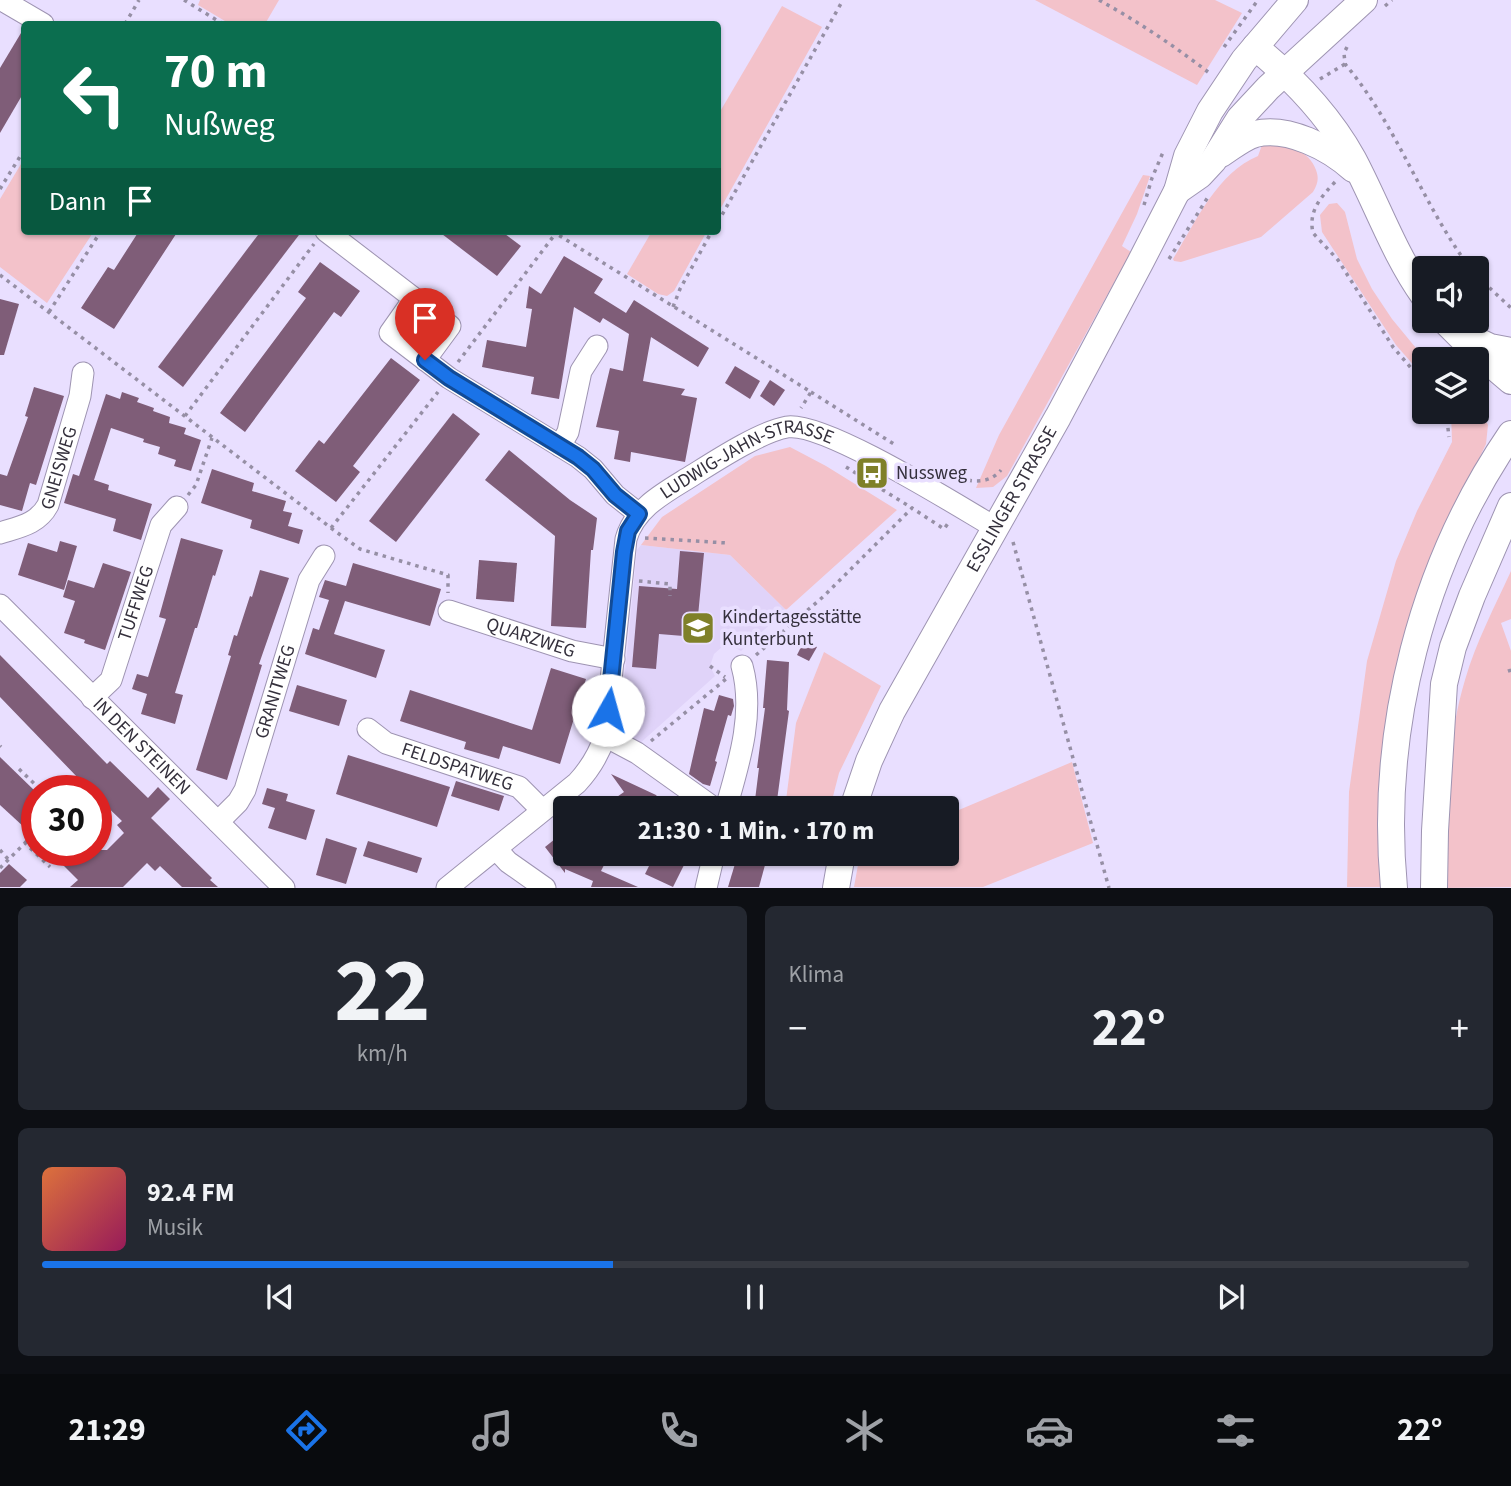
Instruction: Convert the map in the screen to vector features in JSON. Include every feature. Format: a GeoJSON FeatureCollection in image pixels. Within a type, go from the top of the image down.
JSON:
{"type":"FeatureCollection","features":[{"type":"Feature","properties":{"kind":"main road","name":"ESSLINGER STRASSE"},"geometry":{"type":"LineString","coordinates":[[857,796],[891,711],[1003,533],[1177,191],[1187,156],[1210,111],[1255,47],[1295,0]]}},
{"type":"Feature","properties":{"kind":"main road","name":"ESSLINGER STRASSE"},"geometry":{"type":"LineString","coordinates":[[1177,191],[1213,161],[1240,118],[1353,1]]}},
{"type":"Feature","properties":{"kind":"main road"},"geometry":{"type":"LineString","coordinates":[[1255,47],[1285,71],[1335,129],[1412,276]]}},
{"type":"Feature","properties":{"kind":"main road"},"geometry":{"type":"LineString","coordinates":[[1213,161],[1249,136],[1268,133],[1310,142],[1327,150],[1356,172]]}},
{"type":"Feature","properties":{"kind":"main road"},"geometry":{"type":"LineString","coordinates":[[1456,333],[1511,381]]}},
{"type":"Feature","properties":{"kind":"main road"},"geometry":{"type":"LineString","coordinates":[[1464,333],[1490,347],[1511,351]]}},
{"type":"Feature","properties":{"kind":"main road"},"geometry":{"type":"LineString","coordinates":[[1394,887],[1392,841],[1395,757],[1412,656],[1431,594],[1449,548],[1469,505],[1511,434]]}},
{"type":"Feature","properties":{"kind":"main road"},"geometry":{"type":"LineString","coordinates":[[1434,887],[1444,684],[1461,624],[1511,506]]}},
{"type":"Feature","properties":{"kind":"main road"},"geometry":{"type":"LineString","coordinates":[[1491,551],[1511,528]]}},
{"type":"Feature","properties":{"kind":"main road"},"geometry":{"type":"LineString","coordinates":[[836,887],[840,866]]}},
{"type":"Feature","properties":{"kind":"street"},"geometry":{"type":"LineString","coordinates":[[2,0],[38,21]]}},
{"type":"Feature","properties":{"kind":"street"},"geometry":{"type":"LineString","coordinates":[[320,236],[450,326],[425,360]]}},
{"type":"Feature","properties":{"kind":"street"},"geometry":{"type":"LineString","coordinates":[[414,299],[390,333],[448,377],[578,457],[593,469],[615,495],[639,514]]}},
{"type":"Feature","properties":{"kind":"street"},"geometry":{"type":"LineString","coordinates":[[560,446],[568,432],[581,371],[597,346]]}},
{"type":"Feature","properties":{"kind":"street","name":"GNEISWEG"},"geometry":{"type":"LineString","coordinates":[[0,533],[33,522],[43,514],[48,505],[80,396],[83,373]]}},
{"type":"Feature","properties":{"kind":"street","name":"LUDWIG-JAHN-STRASSE"},"geometry":{"type":"LineString","coordinates":[[447,887],[577,783],[600,751],[605,736],[620,579],[627,537],[632,522],[656,499],[717,461],[779,429],[798,427],[835,439],[1003,533]]}},
{"type":"Feature","properties":{"kind":"street","name":"TUFFWEG"},"geometry":{"type":"LineString","coordinates":[[92,698],[111,680],[161,525],[177,507]]}},
{"type":"Feature","properties":{"kind":"street","name":"GRANITWEG"},"geometry":{"type":"LineString","coordinates":[[218,822],[246,790],[309,580],[324,556]]}},
{"type":"Feature","properties":{"kind":"street","name":"IN DEN STEINEN"},"geometry":{"type":"LineString","coordinates":[[0,605],[284,887]]}},
{"type":"Feature","properties":{"kind":"street","name":"QUARZWEG"},"geometry":{"type":"LineString","coordinates":[[449,611],[572,651],[614,659]]}},
{"type":"Feature","properties":{"kind":"street"},"geometry":{"type":"LineString","coordinates":[[729,796],[742,747],[748,702],[747,682],[734,672]]}},
{"type":"Feature","properties":{"kind":"street","name":"FELDSPATWEG"},"geometry":{"type":"LineString","coordinates":[[368,729],[386,743],[519,787],[542,810]]}},
{"type":"Feature","properties":{"kind":"street"},"geometry":{"type":"LineString","coordinates":[[605,736],[637,752],[698,796]]}},
{"type":"Feature","properties":{"kind":"street"},"geometry":{"type":"LineString","coordinates":[[496,849],[508,862],[545,887]]}},
{"type":"Feature","properties":{"kind":"street"},"geometry":{"type":"LineString","coordinates":[[706,887],[711,866]]}},
{"type":"Feature","properties":{"kind":"path"},"geometry":{"type":"LineString","coordinates":[[127,21],[139,0]]}},
{"type":"Feature","properties":{"kind":"path"},"geometry":{"type":"LineString","coordinates":[[184,0],[218,21]]}},
{"type":"Feature","properties":{"kind":"path"},"geometry":{"type":"LineString","coordinates":[[721,217],[843,0]]}},
{"type":"Feature","properties":{"kind":"path"},"geometry":{"type":"LineString","coordinates":[[1099,0],[1175,46],[1208,72]]}},
{"type":"Feature","properties":{"kind":"path"},"geometry":{"type":"LineString","coordinates":[[1221,51],[1258,0]]}},
{"type":"Feature","properties":{"kind":"path"},"geometry":{"type":"LineString","coordinates":[[1344,53],[1345,65],[1388,127],[1462,256]]}},
{"type":"Feature","properties":{"kind":"path"},"geometry":{"type":"LineString","coordinates":[[1203,79],[1211,67]]}},
{"type":"Feature","properties":{"kind":"path"},"geometry":{"type":"LineString","coordinates":[[1140,216],[1152,178],[1167,146]]}},
{"type":"Feature","properties":{"kind":"path"},"geometry":{"type":"LineString","coordinates":[[0,189],[21,155]]}},
{"type":"Feature","properties":{"kind":"path"},"geometry":{"type":"LineString","coordinates":[[1356,172],[1320,198],[1312,215],[1313,233],[1338,260],[1393,347],[1412,369]]}},
{"type":"Feature","properties":{"kind":"path"},"geometry":{"type":"LineString","coordinates":[[1166,265],[1213,190]]}},
{"type":"Feature","properties":{"kind":"path"},"geometry":{"type":"LineString","coordinates":[[49,312],[98,235]]}},
{"type":"Feature","properties":{"kind":"path"},"geometry":{"type":"LineString","coordinates":[[331,528],[448,377],[552,235]]}},
{"type":"Feature","properties":{"kind":"path"},"geometry":{"type":"LineString","coordinates":[[559,235],[901,448]]}},
{"type":"Feature","properties":{"kind":"path"},"geometry":{"type":"LineString","coordinates":[[673,307],[710,235]]}},
{"type":"Feature","properties":{"kind":"path"},"geometry":{"type":"LineString","coordinates":[[185,416],[320,236]]}},
{"type":"Feature","properties":{"kind":"path"},"geometry":{"type":"LineString","coordinates":[[0,275],[360,549],[448,575],[449,611]]}},
{"type":"Feature","properties":{"kind":"path"},"geometry":{"type":"LineString","coordinates":[[1489,287],[1511,308]]}},
{"type":"Feature","properties":{"kind":"path"},"geometry":{"type":"LineString","coordinates":[[798,427],[800,411],[811,392]]}},
{"type":"Feature","properties":{"kind":"path"},"geometry":{"type":"LineString","coordinates":[[1448,424],[1449,437]]}},
{"type":"Feature","properties":{"kind":"path"},"geometry":{"type":"LineString","coordinates":[[177,507],[196,485],[212,437]]}},
{"type":"Feature","properties":{"kind":"path"},"geometry":{"type":"LineString","coordinates":[[937,470],[971,480],[989,480],[1001,470]]}},
{"type":"Feature","properties":{"kind":"path"},"geometry":{"type":"LineString","coordinates":[[637,752],[824,596],[912,508],[944,529],[971,480]]}},
{"type":"Feature","properties":{"kind":"path"},"geometry":{"type":"LineString","coordinates":[[1003,533],[1020,563],[1109,887]]}},
{"type":"Feature","properties":{"kind":"path"},"geometry":{"type":"LineString","coordinates":[[627,537],[727,543]]}},
{"type":"Feature","properties":{"kind":"path"},"geometry":{"type":"LineString","coordinates":[[620,579],[670,584],[670,596]]}},
{"type":"Feature","properties":{"kind":"path"},"geometry":{"type":"LineString","coordinates":[[710,666],[734,672]]}},
{"type":"Feature","properties":{"kind":"path"},"geometry":{"type":"LineString","coordinates":[[1509,669],[1511,675]]}},
{"type":"Feature","properties":{"kind":"path"},"geometry":{"type":"LineString","coordinates":[[19,769],[25,775]]}},
{"type":"Feature","properties":{"kind":"path"},"geometry":{"type":"LineString","coordinates":[[0,868],[21,847]]}},
{"type":"Feature","properties":{"kind":"path"},"geometry":{"type":"LineString","coordinates":[[0,850],[8,859]]}},
{"type":"Feature","properties":{"kind":"shaded area"},"geometry":{"type":"Polygon","coordinates":[[[200,0],[279,0],[267,21],[225,21],[198,5],[200,0]]]}},
{"type":"Feature","properties":{"kind":"shaded area"},"geometry":{"type":"Polygon","coordinates":[[[1035,0],[1215,0],[1242,13],[1197,85],[1035,0]]]}},
{"type":"Feature","properties":{"kind":"shaded area"},"geometry":{"type":"Polygon","coordinates":[[[782,6],[822,27],[721,208],[721,110],[782,6]]]}},
{"type":"Feature","properties":{"kind":"shaded area"},"geometry":{"type":"Polygon","coordinates":[[[1262,145],[1286,147],[1307,156],[1317,176],[1313,192],[1261,237],[1181,262],[1174,261],[1208,200],[1231,174],[1258,156],[1262,145]]]}},
{"type":"Feature","properties":{"kind":"shaded area"},"geometry":{"type":"Polygon","coordinates":[[[21,164],[21,235],[91,235],[47,303],[0,267],[0,199],[21,164]]]}},
{"type":"Feature","properties":{"kind":"shaded area"},"geometry":{"type":"Polygon","coordinates":[[[1143,175],[1150,176],[1122,246],[1131,252],[1007,476],[993,487],[976,488],[999,435],[1143,175]]]}},
{"type":"Feature","properties":{"kind":"shaded area"},"geometry":{"type":"Polygon","coordinates":[[[1337,203],[1345,212],[1357,259],[1372,289],[1415,347],[1412,347],[1412,363],[1396,345],[1322,232],[1320,215],[1329,204],[1337,203]]]}},
{"type":"Feature","properties":{"kind":"shaded area"},"geometry":{"type":"Polygon","coordinates":[[[650,235],[705,235],[674,291],[667,296],[658,294],[627,274],[650,235]]]}},
{"type":"Feature","properties":{"kind":"shaded area"},"geometry":{"type":"Polygon","coordinates":[[[1451,424],[1488,425],[1486,444],[1434,553],[1387,887],[1347,887],[1349,792],[1367,661],[1396,561],[1417,511],[1452,442],[1451,424]]]}},
{"type":"Feature","properties":{"kind":"shaded area"},"geometry":{"type":"Polygon","coordinates":[[[790,447],[897,510],[786,610],[730,555],[641,545],[662,517],[755,456],[790,447]]]}},
{"type":"Feature","properties":{"kind":"shaded area","name":"Kindertagesstätte Kunterbunt"},"geometry":{"type":"Polygon","coordinates":[[[641,545],[730,555],[786,610],[741,651],[732,646],[723,646],[714,654],[710,666],[715,676],[638,745],[619,733],[637,550],[641,545]]]}},
{"type":"Feature","properties":{"kind":"shaded area"},"geometry":{"type":"Polygon","coordinates":[[[1511,571],[1511,619],[1501,623],[1511,651],[1511,887],[1441,888],[1450,757],[1458,705],[1486,624],[1511,571]]]}},
{"type":"Feature","properties":{"kind":"shaded area"},"geometry":{"type":"Polygon","coordinates":[[[824,652],[881,686],[839,773],[833,796],[787,796],[796,723],[824,652]]]}},
{"type":"Feature","properties":{"kind":"shaded area"},"geometry":{"type":"Polygon","coordinates":[[[1072,762],[1093,843],[983,887],[854,887],[858,866],[959,866],[959,810],[1072,762]]]}},
{"type":"Feature","properties":{"kind":"building"},"geometry":{"type":"Polygon","coordinates":[[[21,33],[21,97],[0,133],[0,68],[21,33]]]}},
{"type":"Feature","properties":{"kind":"building"},"geometry":{"type":"Polygon","coordinates":[[[136,235],[175,235],[114,329],[81,308],[108,267],[114,270],[136,235]]]}},
{"type":"Feature","properties":{"kind":"building"},"geometry":{"type":"Polygon","coordinates":[[[258,235],[299,235],[183,387],[158,367],[258,235]]]}},
{"type":"Feature","properties":{"kind":"building"},"geometry":{"type":"Polygon","coordinates":[[[443,235],[506,235],[521,246],[497,276],[443,235]]]}},
{"type":"Feature","properties":{"kind":"building"},"geometry":{"type":"Polygon","coordinates":[[[564,256],[603,279],[594,293],[626,313],[634,300],[709,348],[698,367],[651,337],[643,381],[685,389],[681,395],[697,398],[685,462],[631,452],[630,462],[614,459],[619,431],[596,427],[610,368],[623,371],[629,334],[603,318],[600,323],[574,307],[559,399],[531,394],[534,377],[482,367],[487,340],[526,347],[532,309],[526,308],[529,286],[541,294],[564,256]]]}},
{"type":"Feature","properties":{"kind":"building"},"geometry":{"type":"Polygon","coordinates":[[[320,262],[360,291],[341,317],[334,312],[245,432],[220,413],[306,298],[298,292],[320,262]]]}},
{"type":"Feature","properties":{"kind":"building"},"geometry":{"type":"Polygon","coordinates":[[[0,299],[19,304],[4,355],[0,355],[0,299]]]}},
{"type":"Feature","properties":{"kind":"building"},"geometry":{"type":"Polygon","coordinates":[[[391,358],[420,380],[353,466],[360,472],[336,502],[295,471],[319,440],[324,444],[391,358]]]}},
{"type":"Feature","properties":{"kind":"building"},"geometry":{"type":"Polygon","coordinates":[[[735,366],[760,381],[750,399],[725,383],[735,366]]]}},
{"type":"Feature","properties":{"kind":"building"},"geometry":{"type":"Polygon","coordinates":[[[770,380],[785,390],[774,406],[760,396],[770,380]]]}},
{"type":"Feature","properties":{"kind":"building"},"geometry":{"type":"Polygon","coordinates":[[[34,387],[64,396],[36,485],[30,483],[22,511],[0,505],[0,474],[7,476],[28,417],[25,416],[34,387]]]}},
{"type":"Feature","properties":{"kind":"building"},"geometry":{"type":"Polygon","coordinates":[[[122,392],[139,398],[137,402],[154,408],[153,411],[170,417],[169,423],[186,428],[184,434],[201,440],[191,471],[174,466],[176,460],[158,454],[160,447],[111,428],[94,480],[109,485],[108,490],[152,504],[141,540],[113,531],[116,519],[64,503],[73,474],[79,476],[106,394],[120,399],[122,392]]]}},
{"type":"Feature","properties":{"kind":"building"},"geometry":{"type":"Polygon","coordinates":[[[453,413],[480,434],[396,542],[369,521],[453,413]]]}},
{"type":"Feature","properties":{"kind":"building"},"geometry":{"type":"Polygon","coordinates":[[[509,450],[570,500],[597,518],[591,550],[586,628],[551,626],[555,536],[485,480],[509,450]]]}},
{"type":"Feature","properties":{"kind":"building"},"geometry":{"type":"Polygon","coordinates":[[[212,469],[254,483],[252,491],[286,501],[283,511],[292,513],[288,526],[303,530],[299,544],[250,528],[252,520],[201,503],[212,469]]]}},
{"type":"Feature","properties":{"kind":"building"},"geometry":{"type":"Polygon","coordinates":[[[181,538],[223,550],[175,693],[183,695],[175,724],[141,714],[147,694],[132,689],[137,674],[148,677],[166,619],[159,617],[181,538]]]}},
{"type":"Feature","properties":{"kind":"building"},"geometry":{"type":"Polygon","coordinates":[[[60,541],[77,546],[64,590],[18,575],[28,543],[57,552],[60,541]]]}},
{"type":"Feature","properties":{"kind":"building"},"geometry":{"type":"Polygon","coordinates":[[[680,551],[704,553],[696,637],[659,634],[656,669],[632,667],[639,586],[677,589],[680,551]]]}},
{"type":"Feature","properties":{"kind":"building"},"geometry":{"type":"Polygon","coordinates":[[[479,560],[517,563],[514,602],[476,599],[479,560]]]}},
{"type":"Feature","properties":{"kind":"building"},"geometry":{"type":"Polygon","coordinates":[[[103,563],[131,572],[105,650],[64,633],[75,601],[63,597],[68,580],[94,588],[103,563]]]}},
{"type":"Feature","properties":{"kind":"building"},"geometry":{"type":"Polygon","coordinates":[[[353,563],[441,589],[430,626],[345,601],[334,634],[385,650],[376,678],[305,654],[313,628],[319,630],[329,600],[319,597],[325,580],[346,586],[353,563]]]}},
{"type":"Feature","properties":{"kind":"building"},"geometry":{"type":"Polygon","coordinates":[[[260,570],[289,578],[259,664],[262,665],[227,780],[196,770],[231,656],[228,655],[234,635],[237,636],[260,570]]]}},
{"type":"Feature","properties":{"kind":"building"},"geometry":{"type":"Polygon","coordinates":[[[804,641],[817,647],[809,661],[797,655],[804,641]]]}},
{"type":"Feature","properties":{"kind":"building"},"geometry":{"type":"Polygon","coordinates":[[[0,655],[107,764],[110,761],[148,798],[158,787],[170,799],[151,818],[218,887],[182,887],[160,866],[155,871],[147,863],[123,887],[70,887],[78,880],[64,866],[112,866],[112,845],[124,833],[117,825],[122,821],[112,811],[112,775],[75,775],[0,697],[0,655]]]}},
{"type":"Feature","properties":{"kind":"building"},"geometry":{"type":"Polygon","coordinates":[[[767,660],[789,662],[789,711],[778,796],[756,796],[767,660]]]}},
{"type":"Feature","properties":{"kind":"building"},"geometry":{"type":"Polygon","coordinates":[[[551,668],[586,679],[560,764],[503,746],[499,759],[464,749],[466,742],[400,721],[410,690],[532,730],[551,668]]]}},
{"type":"Feature","properties":{"kind":"building"},"geometry":{"type":"Polygon","coordinates":[[[297,685],[347,700],[339,726],[289,711],[297,685]]]}},
{"type":"Feature","properties":{"kind":"building"},"geometry":{"type":"Polygon","coordinates":[[[719,695],[733,699],[734,706],[731,716],[728,715],[710,786],[689,774],[704,708],[714,711],[719,695]]]}},
{"type":"Feature","properties":{"kind":"building"},"geometry":{"type":"Polygon","coordinates":[[[348,755],[450,787],[437,827],[336,794],[348,755]]]}},
{"type":"Feature","properties":{"kind":"building"},"geometry":{"type":"Polygon","coordinates":[[[0,757],[21,777],[21,824],[0,805],[0,757]]]}},
{"type":"Feature","properties":{"kind":"building"},"geometry":{"type":"Polygon","coordinates":[[[611,774],[657,796],[618,796],[624,792],[611,774]]]}},
{"type":"Feature","properties":{"kind":"building"},"geometry":{"type":"Polygon","coordinates":[[[456,781],[504,796],[499,811],[451,796],[456,781]]]}},
{"type":"Feature","properties":{"kind":"building"},"geometry":{"type":"Polygon","coordinates":[[[267,788],[288,794],[286,801],[315,810],[306,840],[268,828],[275,808],[262,804],[267,788]]]}},
{"type":"Feature","properties":{"kind":"building"},"geometry":{"type":"Polygon","coordinates":[[[326,838],[357,848],[346,884],[316,875],[326,838]]]}},
{"type":"Feature","properties":{"kind":"building"},"geometry":{"type":"Polygon","coordinates":[[[368,841],[422,858],[417,873],[363,856],[368,841]]]}},
{"type":"Feature","properties":{"kind":"building"},"geometry":{"type":"Polygon","coordinates":[[[553,841],[553,857],[545,847],[553,841]]]}},
{"type":"Feature","properties":{"kind":"building"},"geometry":{"type":"Polygon","coordinates":[[[9,864],[27,880],[20,887],[0,887],[0,873],[9,864]]]}},
{"type":"Feature","properties":{"kind":"building"},"geometry":{"type":"Polygon","coordinates":[[[560,866],[604,866],[601,871],[638,887],[591,887],[593,881],[565,869],[565,873],[560,866]]]}},
{"type":"Feature","properties":{"kind":"building"},"geometry":{"type":"Polygon","coordinates":[[[649,866],[684,866],[673,887],[645,874],[649,866]]]}},
{"type":"Feature","properties":{"kind":"building"},"geometry":{"type":"Polygon","coordinates":[[[734,866],[765,866],[759,887],[728,887],[734,866]]]}},
{"type":"Feature","properties":{"kind":"place","name":"Nussweg"},"geometry":{"type":"Point","coordinates":[872,473]}},
{"type":"Feature","properties":{"kind":"place","name":"Kindertagesstätte Kunterbunt"},"geometry":{"type":"Point","coordinates":[698,628]}},
{"type":"Feature","properties":{"kind":"route"},"geometry":{"type":"LineString","coordinates":[[425,360],[449,378],[578,457],[593,469],[615,495],[639,514],[628,531],[624,552],[608,710]]}}]}
